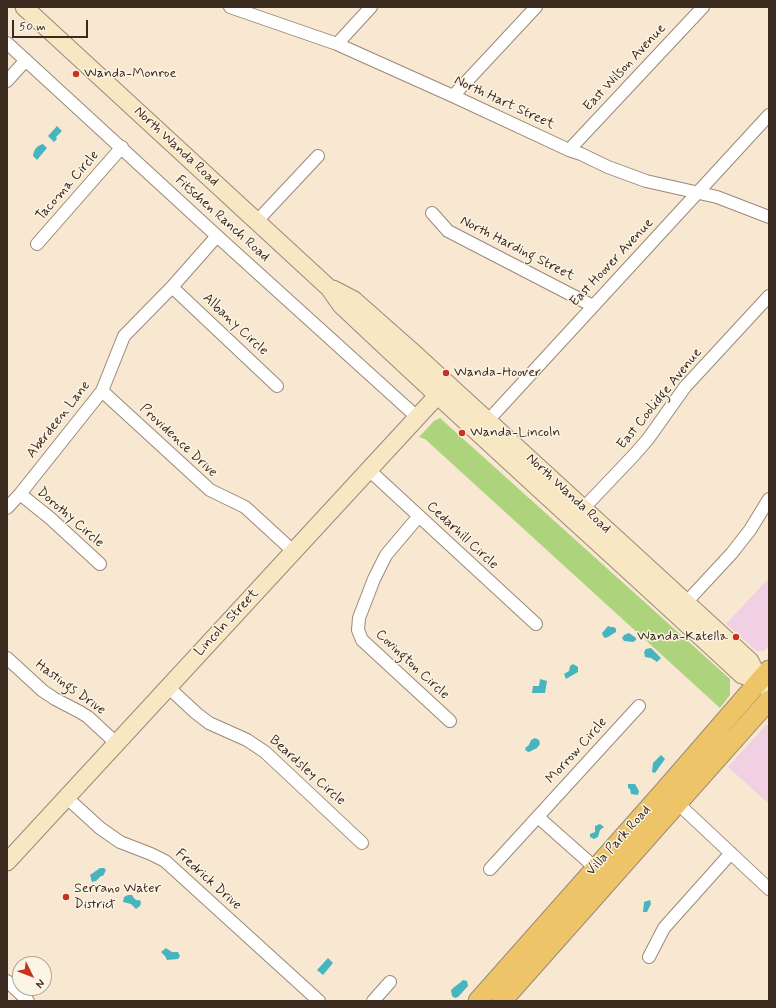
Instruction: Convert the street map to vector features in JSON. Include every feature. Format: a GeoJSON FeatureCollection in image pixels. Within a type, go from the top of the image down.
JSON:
{"type":"FeatureCollection","features":[{"type":"Feature","properties":{"kind":"main road","name":"Villa Park Road"},"geometry":{"type":"LineString","coordinates":[[489,997],[671,797],[766,680]]}},
{"type":"Feature","properties":{"kind":"main road","name":"Villa Park Road"},"geometry":{"type":"LineString","coordinates":[[671,797],[769,700]]}},
{"type":"Feature","properties":{"kind":"street","name":"North Hart Street"},"geometry":{"type":"LineString","coordinates":[[230,7],[337,44],[608,167],[646,181],[717,197],[769,217]]}},
{"type":"Feature","properties":{"kind":"street"},"geometry":{"type":"LineString","coordinates":[[337,44],[372,7]]}},
{"type":"Feature","properties":{"kind":"street"},"geometry":{"type":"LineString","coordinates":[[453,96],[536,7]]}},
{"type":"Feature","properties":{"kind":"street","name":"East Wilson Avenue"},"geometry":{"type":"LineString","coordinates":[[569,150],[703,7]]}},
{"type":"Feature","properties":{"kind":"street","name":"North Wanda Road"},"geometry":{"type":"LineString","coordinates":[[33,10],[329,288],[341,305],[442,390],[681,608],[742,675],[766,680]]}},
{"type":"Feature","properties":{"kind":"street","name":"Fitschen Ranch Road"},"geometry":{"type":"LineString","coordinates":[[7,42],[217,236],[417,417]]}},
{"type":"Feature","properties":{"kind":"street"},"geometry":{"type":"LineString","coordinates":[[7,81],[26,60]]}},
{"type":"Feature","properties":{"kind":"street","name":"East Hoover Avenue"},"geometry":{"type":"LineString","coordinates":[[482,426],[769,115]]}},
{"type":"Feature","properties":{"kind":"street","name":"Tacoma Circle"},"geometry":{"type":"LineString","coordinates":[[37,244],[122,148]]}},
{"type":"Feature","properties":{"kind":"street"},"geometry":{"type":"LineString","coordinates":[[257,221],[318,156]]}},
{"type":"Feature","properties":{"kind":"street","name":"North Harding Street"},"geometry":{"type":"LineString","coordinates":[[432,213],[448,231],[593,306]]}},
{"type":"Feature","properties":{"kind":"street","name":"Aberdeen Lane"},"geometry":{"type":"LineString","coordinates":[[7,508],[20,494],[102,391],[124,336],[172,287],[217,236]]}},
{"type":"Feature","properties":{"kind":"street","name":"Albany Circle"},"geometry":{"type":"LineString","coordinates":[[172,287],[277,386]]}},
{"type":"Feature","properties":{"kind":"street","name":"East Coolidge Avenue"},"geometry":{"type":"LineString","coordinates":[[579,514],[648,439],[685,387],[769,296]]}},
{"type":"Feature","properties":{"kind":"street","name":"Lincoln Street"},"geometry":{"type":"LineString","coordinates":[[7,862],[442,390]]}},
{"type":"Feature","properties":{"kind":"street","name":"Providence Drive"},"geometry":{"type":"LineString","coordinates":[[102,391],[210,490],[245,507],[293,552]]}},
{"type":"Feature","properties":{"kind":"street","name":"Cedarhill Circle"},"geometry":{"type":"LineString","coordinates":[[369,470],[536,624]]}},
{"type":"Feature","properties":{"kind":"street","name":"Dorothy Circle"},"geometry":{"type":"LineString","coordinates":[[20,494],[50,518],[100,564]]}},
{"type":"Feature","properties":{"kind":"street"},"geometry":{"type":"LineString","coordinates":[[681,608],[732,553],[750,530],[769,499]]}},
{"type":"Feature","properties":{"kind":"street","name":"Covington Circle"},"geometry":{"type":"LineString","coordinates":[[419,516],[386,555],[359,618],[358,630],[362,640],[450,721]]}},
{"type":"Feature","properties":{"kind":"street","name":"Hastings Drive"},"geometry":{"type":"LineString","coordinates":[[7,658],[43,691],[88,717],[116,743]]}},
{"type":"Feature","properties":{"kind":"street","name":"Beardsley Circle"},"geometry":{"type":"LineString","coordinates":[[168,687],[209,723],[247,740],[265,752],[362,843]]}},
{"type":"Feature","properties":{"kind":"street","name":"Morrow Circle"},"geometry":{"type":"LineString","coordinates":[[490,869],[639,706]]}},
{"type":"Feature","properties":{"kind":"street","name":"Fredrick Drive"},"geometry":{"type":"LineString","coordinates":[[66,797],[100,828],[120,842],[165,861],[319,1001]]}},
{"type":"Feature","properties":{"kind":"street"},"geometry":{"type":"LineString","coordinates":[[671,797],[769,888]]}},
{"type":"Feature","properties":{"kind":"street"},"geometry":{"type":"LineString","coordinates":[[538,817],[602,874]]}},
{"type":"Feature","properties":{"kind":"street"},"geometry":{"type":"LineString","coordinates":[[649,957],[664,928],[731,853]]}},
{"type":"Feature","properties":{"kind":"street"},"geometry":{"type":"LineString","coordinates":[[7,981],[28,1001]]}},
{"type":"Feature","properties":{"kind":"street"},"geometry":{"type":"LineString","coordinates":[[373,1001],[390,982]]}},
{"type":"Feature","properties":{"kind":"shaded area"},"geometry":{"type":"Polygon","coordinates":[[[769,578],[769,646],[765,650],[757,651],[726,624],[769,578]]]}},
{"type":"Feature","properties":{"kind":"shaded area"},"geometry":{"type":"Polygon","coordinates":[[[766,725],[769,725],[769,804],[728,767],[766,725]]]}},
{"type":"Feature","properties":{"kind":"green space"},"geometry":{"type":"Polygon","coordinates":[[[440,418],[730,679],[730,695],[720,708],[425,439],[419,437],[434,421],[440,418]]]}},
{"type":"Feature","properties":{"kind":"water"},"geometry":{"type":"Polygon","coordinates":[[[57,126],[62,131],[56,137],[57,139],[54,142],[48,136],[57,126]]]}},
{"type":"Feature","properties":{"kind":"water"},"geometry":{"type":"Polygon","coordinates":[[[43,144],[47,148],[37,160],[33,156],[34,152],[37,147],[43,144]]]}},
{"type":"Feature","properties":{"kind":"water"},"geometry":{"type":"Polygon","coordinates":[[[608,626],[614,627],[616,632],[605,638],[602,633],[608,626]]]}},
{"type":"Feature","properties":{"kind":"water"},"geometry":{"type":"Polygon","coordinates":[[[629,633],[636,638],[636,640],[633,642],[624,641],[622,638],[624,635],[629,633]]]}},
{"type":"Feature","properties":{"kind":"water"},"geometry":{"type":"Polygon","coordinates":[[[651,648],[661,658],[657,662],[651,658],[645,657],[644,652],[646,649],[651,648]]]}},
{"type":"Feature","properties":{"kind":"water"},"geometry":{"type":"Polygon","coordinates":[[[573,664],[578,667],[578,672],[566,679],[564,674],[569,671],[570,666],[573,664]]]}},
{"type":"Feature","properties":{"kind":"water"},"geometry":{"type":"Polygon","coordinates":[[[540,679],[547,681],[545,693],[532,693],[533,686],[539,686],[540,679]]]}},
{"type":"Feature","properties":{"kind":"water"},"geometry":{"type":"Polygon","coordinates":[[[535,738],[539,740],[540,744],[537,748],[529,752],[526,751],[525,748],[529,745],[531,740],[535,738]]]}},
{"type":"Feature","properties":{"kind":"water"},"geometry":{"type":"Polygon","coordinates":[[[661,755],[665,759],[655,773],[652,772],[653,763],[661,755]]]}},
{"type":"Feature","properties":{"kind":"water"},"geometry":{"type":"Polygon","coordinates":[[[628,784],[635,784],[639,791],[638,795],[631,794],[628,784]]]}},
{"type":"Feature","properties":{"kind":"water"},"geometry":{"type":"Polygon","coordinates":[[[600,824],[604,827],[600,830],[598,837],[594,839],[590,837],[590,834],[595,832],[595,826],[600,824]]]}},
{"type":"Feature","properties":{"kind":"water"},"geometry":{"type":"Polygon","coordinates":[[[100,868],[104,868],[106,870],[103,876],[92,882],[90,875],[100,868]]]}},
{"type":"Feature","properties":{"kind":"water"},"geometry":{"type":"Polygon","coordinates":[[[132,895],[135,899],[140,900],[140,906],[136,909],[131,904],[123,902],[124,897],[132,895]]]}},
{"type":"Feature","properties":{"kind":"water"},"geometry":{"type":"Polygon","coordinates":[[[650,900],[651,904],[647,912],[643,912],[644,902],[650,900]]]}},
{"type":"Feature","properties":{"kind":"water"},"geometry":{"type":"Polygon","coordinates":[[[166,948],[172,952],[178,952],[180,956],[178,959],[167,960],[161,952],[166,948]]]}},
{"type":"Feature","properties":{"kind":"water"},"geometry":{"type":"Polygon","coordinates":[[[328,958],[333,963],[323,975],[317,970],[328,958]]]}},
{"type":"Feature","properties":{"kind":"water"},"geometry":{"type":"Polygon","coordinates":[[[463,980],[467,981],[468,986],[458,997],[455,998],[452,996],[451,990],[463,980]]]}},
{"type":"Feature","properties":{"kind":"place","name":"Wanda-Monroe"},"geometry":{"type":"Point","coordinates":[76,74]}},
{"type":"Feature","properties":{"kind":"place","name":"Wanda-Hoover"},"geometry":{"type":"Point","coordinates":[446,373]}},
{"type":"Feature","properties":{"kind":"place","name":"Wanda-Lincoln"},"geometry":{"type":"Point","coordinates":[462,433]}},
{"type":"Feature","properties":{"kind":"place","name":"Wanda-Katella"},"geometry":{"type":"Point","coordinates":[736,637]}},
{"type":"Feature","properties":{"kind":"place","name":"Serrano Water District"},"geometry":{"type":"Point","coordinates":[66,897]}}]}
